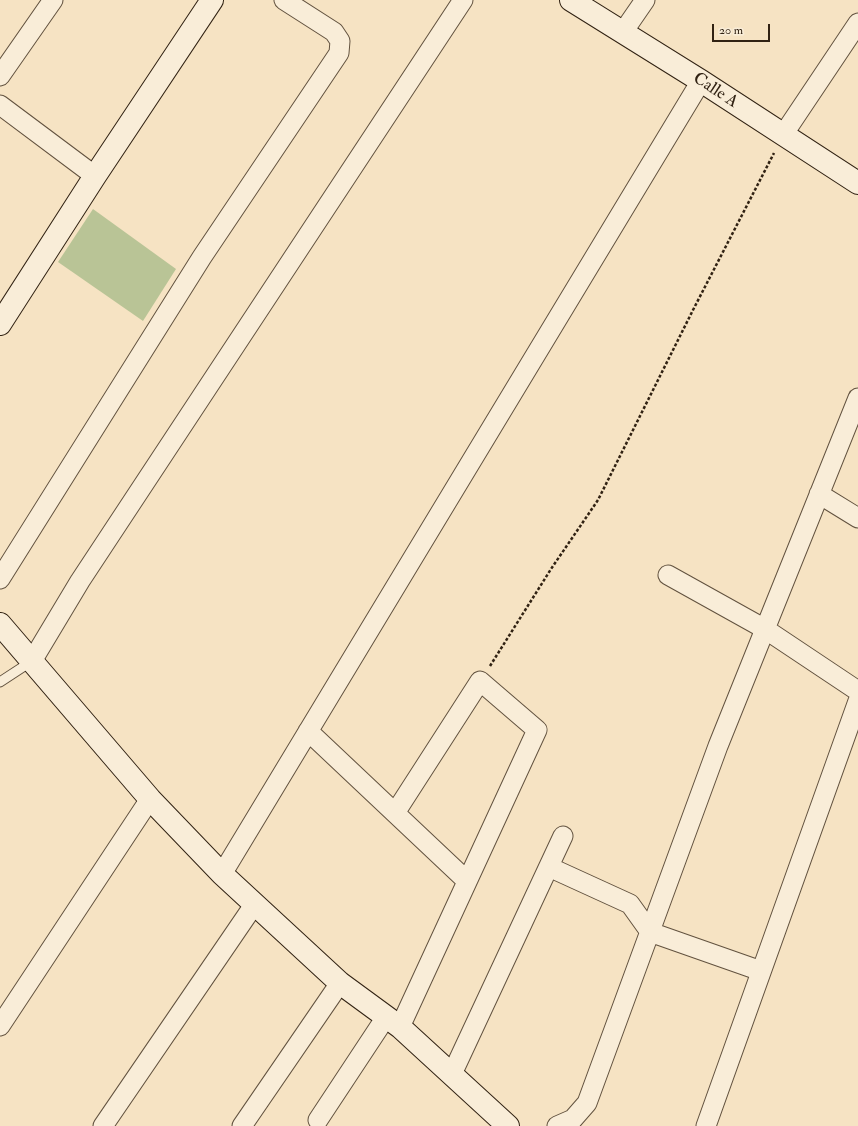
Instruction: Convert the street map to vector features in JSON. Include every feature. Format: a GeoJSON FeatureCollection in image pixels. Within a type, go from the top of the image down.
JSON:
{"type":"FeatureCollection","features":[{"type":"Feature","properties":{"kind":"street"},"geometry":{"type":"LineString","coordinates":[[0,76],[52,0]]}},
{"type":"Feature","properties":{"kind":"street"},"geometry":{"type":"LineString","coordinates":[[0,324],[95,176],[212,0]]}},
{"type":"Feature","properties":{"kind":"street"},"geometry":{"type":"LineString","coordinates":[[0,579],[202,257],[339,53],[340,41],[334,32],[284,0]]}},
{"type":"Feature","properties":{"kind":"street"},"geometry":{"type":"LineString","coordinates":[[32,661],[80,581],[463,0]]}},
{"type":"Feature","properties":{"kind":"street","name":"Calle A"},"geometry":{"type":"LineString","coordinates":[[572,0],[701,81],[858,183]]}},
{"type":"Feature","properties":{"kind":"street"},"geometry":{"type":"LineString","coordinates":[[623,32],[645,0]]}},
{"type":"Feature","properties":{"kind":"street"},"geometry":{"type":"LineString","coordinates":[[783,135],[858,23]]}},
{"type":"Feature","properties":{"kind":"street"},"geometry":{"type":"LineString","coordinates":[[222,874],[701,81]]}},
{"type":"Feature","properties":{"kind":"street"},"geometry":{"type":"LineString","coordinates":[[0,104],[95,176]]}},
{"type":"Feature","properties":{"kind":"street"},"geometry":{"type":"LineString","coordinates":[[557,1126],[573,1119],[588,1103],[718,746],[858,398]]}},
{"type":"Feature","properties":{"kind":"street"},"geometry":{"type":"LineString","coordinates":[[819,494],[858,518]]}},
{"type":"Feature","properties":{"kind":"street"},"geometry":{"type":"LineString","coordinates":[[668,575],[765,629],[858,691]]}},
{"type":"Feature","properties":{"kind":"street"},"geometry":{"type":"LineString","coordinates":[[0,624],[150,799],[222,874],[340,983],[393,1022],[508,1126]]}},
{"type":"Feature","properties":{"kind":"street"},"geometry":{"type":"LineString","coordinates":[[318,1120],[393,1022],[467,881],[537,730],[480,681],[395,813]]}},
{"type":"Feature","properties":{"kind":"street"},"geometry":{"type":"LineString","coordinates":[[706,1126],[858,702]]}},
{"type":"Feature","properties":{"kind":"street"},"geometry":{"type":"LineString","coordinates":[[308,731],[467,881]]}},
{"type":"Feature","properties":{"kind":"street"},"geometry":{"type":"LineString","coordinates":[[0,1026],[150,799]]}},
{"type":"Feature","properties":{"kind":"street"},"geometry":{"type":"LineString","coordinates":[[452,1074],[563,836]]}},
{"type":"Feature","properties":{"kind":"street"},"geometry":{"type":"LineString","coordinates":[[549,867],[630,904],[650,932],[762,972]]}},
{"type":"Feature","properties":{"kind":"street"},"geometry":{"type":"LineString","coordinates":[[103,1126],[254,905]]}},
{"type":"Feature","properties":{"kind":"street"},"geometry":{"type":"LineString","coordinates":[[242,1126],[340,983]]}},
{"type":"Feature","properties":{"kind":"lane"},"geometry":{"type":"LineString","coordinates":[[0,682],[32,661]]}},
{"type":"Feature","properties":{"kind":"path"},"geometry":{"type":"LineString","coordinates":[[480,681],[551,569],[598,500],[783,135]]}},
{"type":"Feature","properties":{"kind":"green space"},"geometry":{"type":"Polygon","coordinates":[[[93,209],[176,269],[143,321],[58,262],[93,209]]]}}]}
